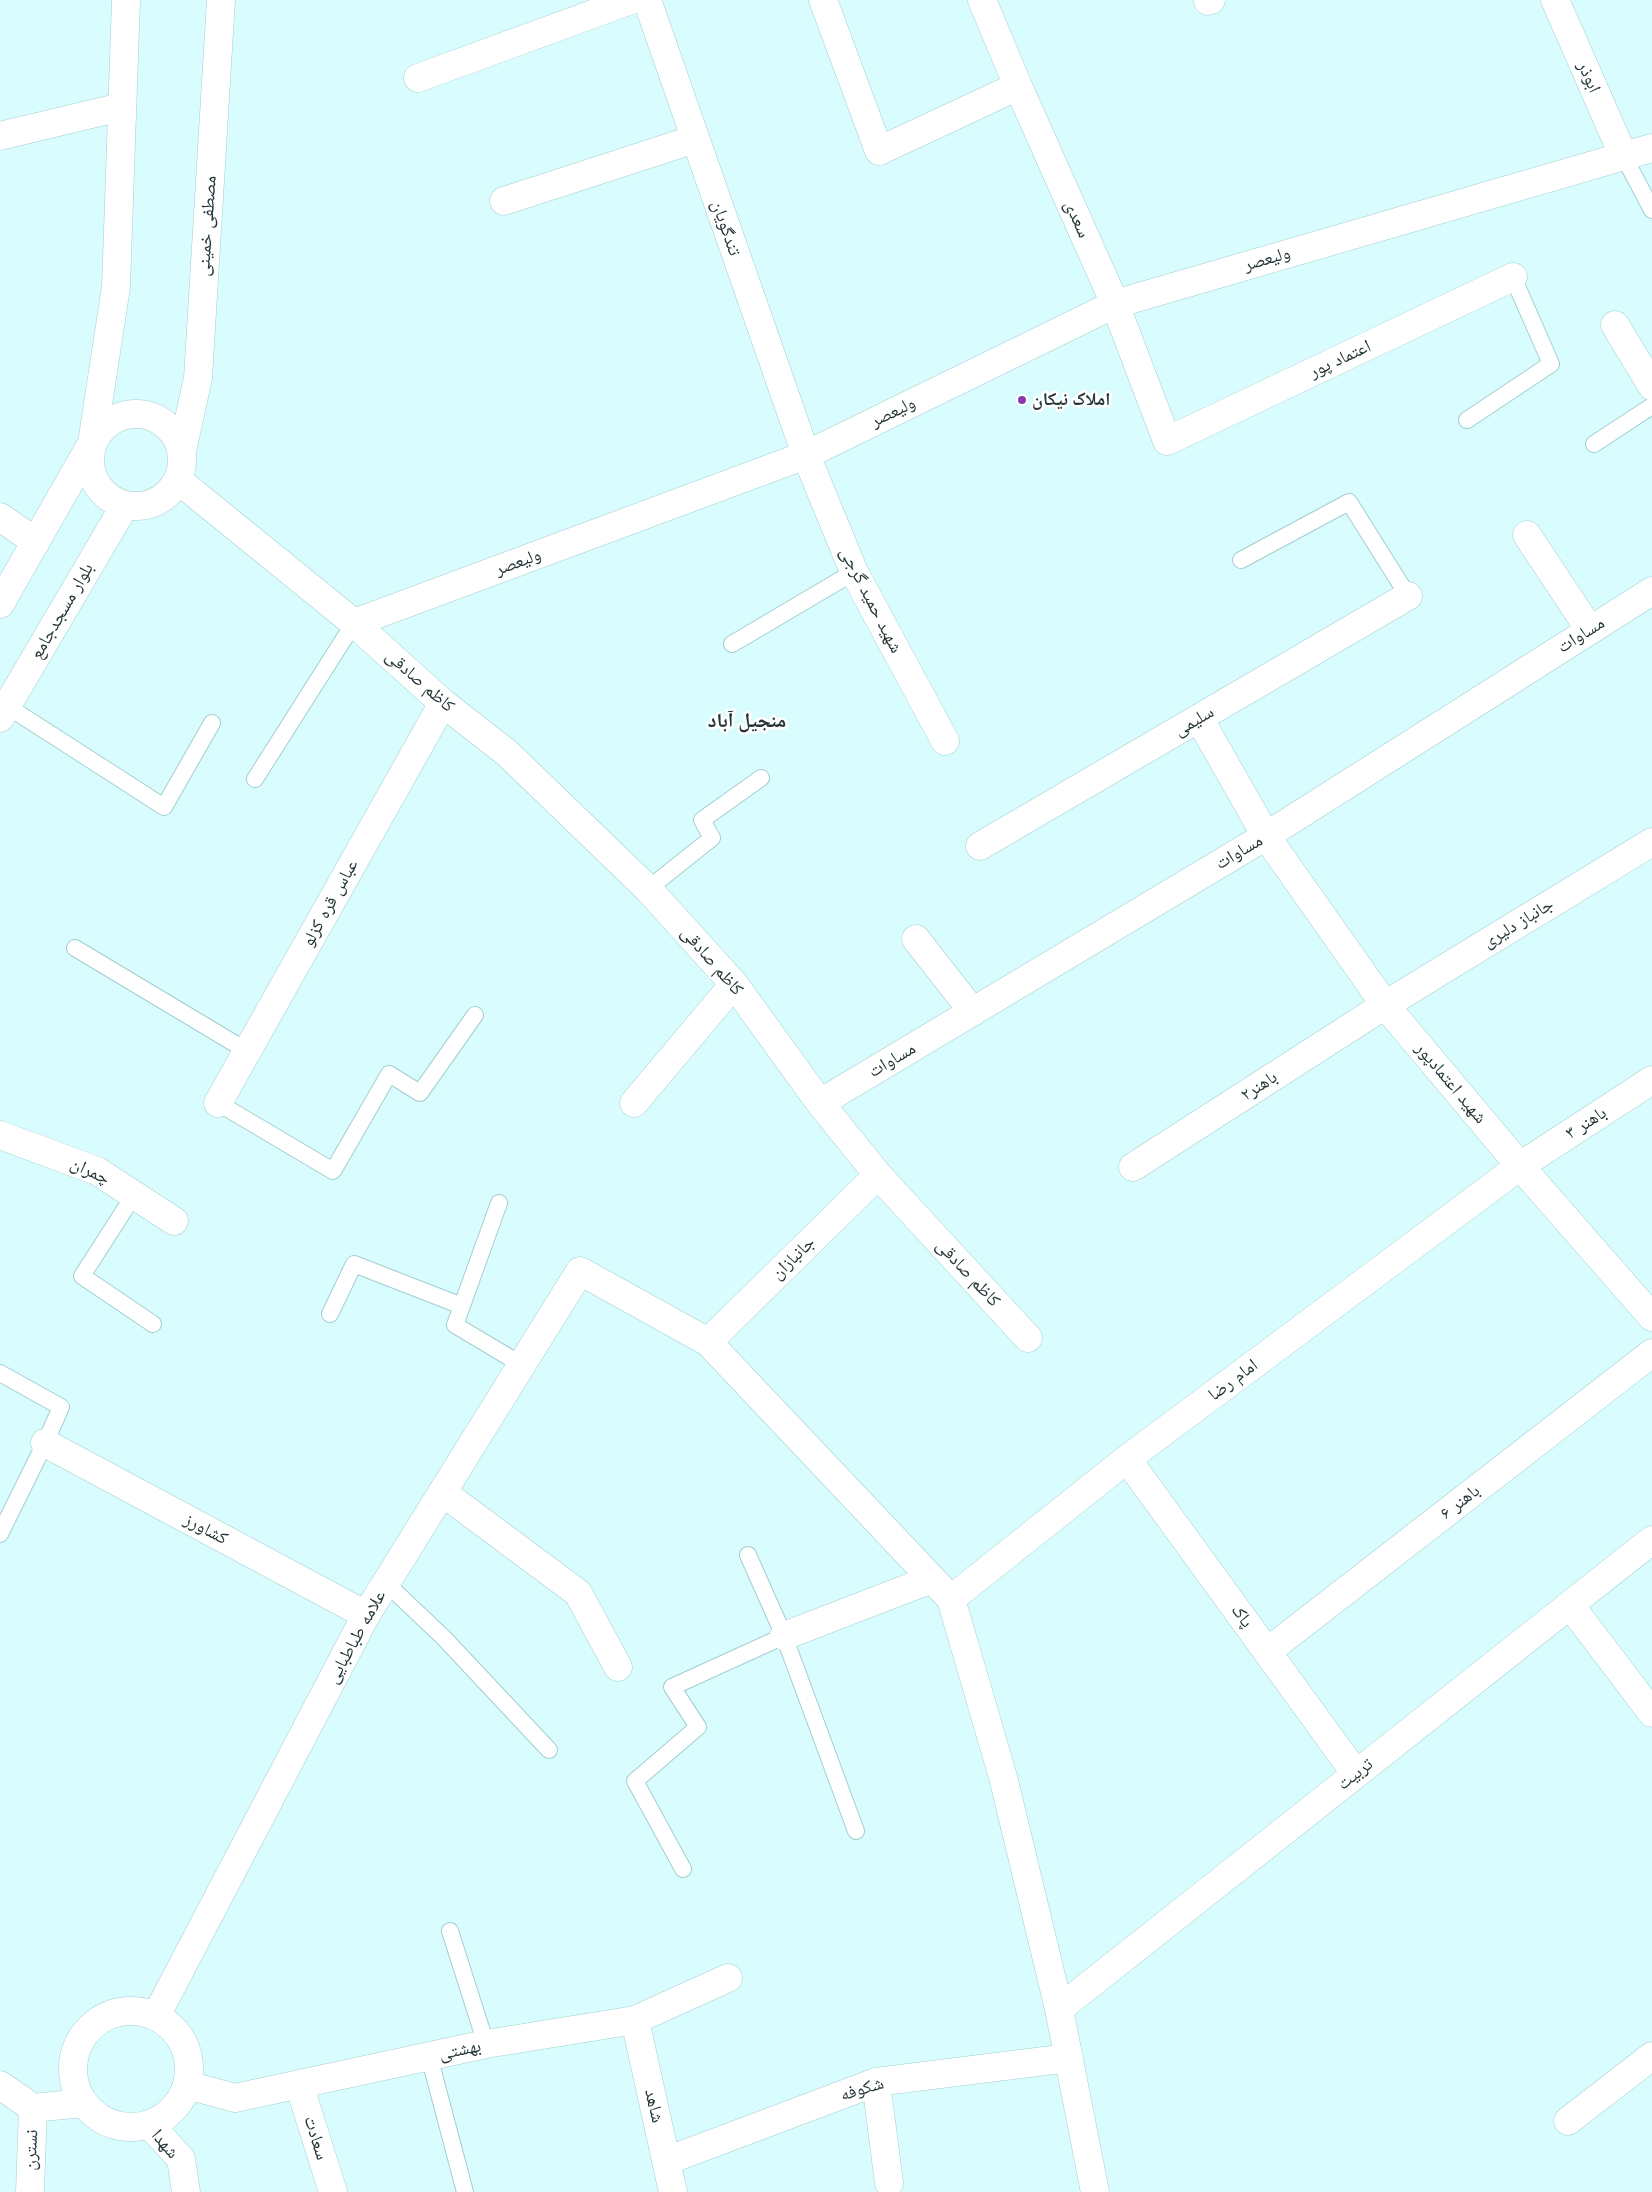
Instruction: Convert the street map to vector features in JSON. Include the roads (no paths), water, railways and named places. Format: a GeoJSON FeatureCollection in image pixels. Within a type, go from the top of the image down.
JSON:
{"type":"FeatureCollection","features":[{"type":"Feature","properties":{"kind":"street"},"geometry":{"type":"LineString","coordinates":[[0,604],[92,443],[101,429],[112,420],[125,414],[140,413],[155,417],[167,425],[176,437],[182,451],[182,466],[178,480],[168,493],[155,502],[140,506],[124,505],[110,498],[99,487],[91,474],[89,458],[92,443],[116,287],[126,0]]}},
{"type":"Feature","properties":{"kind":"street","name":"مصطفی خمینی"},"geometry":{"type":"LineString","coordinates":[[182,451],[198,378],[221,0]]}},
{"type":"Feature","properties":{"kind":"street"},"geometry":{"type":"LineString","coordinates":[[418,78],[631,0]]}},
{"type":"Feature","properties":{"kind":"street","name":"تندگویان"},"geometry":{"type":"LineString","coordinates":[[647,0],[806,455]]}},
{"type":"Feature","properties":{"kind":"street"},"geometry":{"type":"LineString","coordinates":[[824,0],[879,151],[1018,86]]}},
{"type":"Feature","properties":{"kind":"street","name":"سعدی"},"geometry":{"type":"LineString","coordinates":[[982,0],[1115,304],[1167,441]]}},
{"type":"Feature","properties":{"kind":"street","name":"ابوذر"},"geometry":{"type":"LineString","coordinates":[[1555,0],[1623,155]]}},
{"type":"Feature","properties":{"kind":"street"},"geometry":{"type":"LineString","coordinates":[[0,136],[121,107]]}},
{"type":"Feature","properties":{"kind":"street"},"geometry":{"type":"LineString","coordinates":[[504,201],[695,140]]}},
{"type":"Feature","properties":{"kind":"street","name":"ولیعصر"},"geometry":{"type":"LineString","coordinates":[[354,623],[806,455],[1115,304],[1652,148]]}},
{"type":"Feature","properties":{"kind":"street","name":"اعتماد پور"},"geometry":{"type":"LineString","coordinates":[[1167,441],[1513,277]]}},
{"type":"Feature","properties":{"kind":"street"},"geometry":{"type":"LineString","coordinates":[[1615,325],[1652,386]]}},
{"type":"Feature","properties":{"kind":"street","name":"شهید حمید گرجی"},"geometry":{"type":"LineString","coordinates":[[806,455],[854,572],[945,741]]}},
{"type":"Feature","properties":{"kind":"street"},"geometry":{"type":"LineString","coordinates":[[178,480],[354,623]]}},
{"type":"Feature","properties":{"kind":"street","name":"بلوار مسجدجامع"},"geometry":{"type":"LineString","coordinates":[[3,712],[124,505]]}},
{"type":"Feature","properties":{"kind":"street"},"geometry":{"type":"LineString","coordinates":[[0,517],[36,542]]}},
{"type":"Feature","properties":{"kind":"street"},"geometry":{"type":"LineString","coordinates":[[1527,535],[1590,630]]}},
{"type":"Feature","properties":{"kind":"street","name":"مساوات"},"geometry":{"type":"LineString","coordinates":[[820,1103],[1266,836],[1652,591]]}},
{"type":"Feature","properties":{"kind":"street","name":"سلیمی"},"geometry":{"type":"LineString","coordinates":[[980,846],[1408,596]]}},
{"type":"Feature","properties":{"kind":"street","name":"کاظم صادقی"},"geometry":{"type":"LineString","coordinates":[[354,623],[443,703],[507,753],[648,889],[734,984],[820,1103],[878,1175],[1028,1338]]}},
{"type":"Feature","properties":{"kind":"street","name":"عباس قره کزلو"},"geometry":{"type":"LineString","coordinates":[[218,1103],[443,703]]}},
{"type":"Feature","properties":{"kind":"street","name":"شهید اعتمادپور"},"geometry":{"type":"LineString","coordinates":[[1199,718],[1266,836],[1385,1005],[1520,1166],[1652,1317]]}},
{"type":"Feature","properties":{"kind":"street","name":"جانباز دلیری"},"geometry":{"type":"LineString","coordinates":[[1385,1005],[1652,842]]}},
{"type":"Feature","properties":{"kind":"street"},"geometry":{"type":"LineString","coordinates":[[916,939],[973,1012]]}},
{"type":"Feature","properties":{"kind":"street"},"geometry":{"type":"LineString","coordinates":[[634,1103],[734,984]]}},
{"type":"Feature","properties":{"kind":"street","name":"باهنر۲"},"geometry":{"type":"LineString","coordinates":[[1133,1167],[1385,1005]]}},
{"type":"Feature","properties":{"kind":"street","name":"باهنر ۳"},"geometry":{"type":"LineString","coordinates":[[1520,1166],[1652,1080]]}},
{"type":"Feature","properties":{"kind":"street","name":"چمران"},"geometry":{"type":"LineString","coordinates":[[0,1135],[97,1170],[174,1221]]}},
{"type":"Feature","properties":{"kind":"street","name":"امام رضا"},"geometry":{"type":"LineString","coordinates":[[950,1598],[1127,1459],[1520,1166]]}},
{"type":"Feature","properties":{"kind":"street","name":"جانبازان"},"geometry":{"type":"LineString","coordinates":[[708,1342],[878,1175]]}},
{"type":"Feature","properties":{"kind":"street","name":"علامه طباطبایی"},"geometry":{"type":"LineString","coordinates":[[156,2016],[366,1615],[580,1271],[708,1342]]}},
{"type":"Feature","properties":{"kind":"street"},"geometry":{"type":"LineString","coordinates":[[708,1342],[950,1598],[1002,1777],[1059,2009],[1095,2192]]}},
{"type":"Feature","properties":{"kind":"street","name":"باهنر ۶"},"geometry":{"type":"LineString","coordinates":[[1268,1651],[1652,1353]]}},
{"type":"Feature","properties":{"kind":"street","name":"کشاورز"},"geometry":{"type":"LineString","coordinates":[[45,1443],[366,1615]]}},
{"type":"Feature","properties":{"kind":"street","name":"پاک"},"geometry":{"type":"LineString","coordinates":[[1127,1459],[1356,1774]]}},
{"type":"Feature","properties":{"kind":"street"},"geometry":{"type":"LineString","coordinates":[[442,1492],[578,1593],[618,1667]]}},
{"type":"Feature","properties":{"kind":"street","name":"تربیت"},"geometry":{"type":"LineString","coordinates":[[1059,2009],[1652,1540]]}},
{"type":"Feature","properties":{"kind":"street"},"geometry":{"type":"LineString","coordinates":[[784,1636],[932,1579]]}},
{"type":"Feature","properties":{"kind":"street"},"geometry":{"type":"LineString","coordinates":[[1570,1605],[1652,1713]]}},
{"type":"Feature","properties":{"kind":"street","name":"بهشتی"},"geometry":{"type":"LineString","coordinates":[[187,2085],[235,2098],[486,2044],[635,2020],[728,1978]]}},
{"type":"Feature","properties":{"kind":"street"},"geometry":{"type":"LineString","coordinates":[[137,2011],[156,2016],[170,2025],[180,2038],[188,2061],[187,2085],[179,2102],[166,2116],[150,2125],[131,2128],[113,2125],[96,2116],[83,2103],[75,2086],[72,2067],[76,2048],[86,2032],[101,2019],[118,2012],[137,2011]]}},
{"type":"Feature","properties":{"kind":"street","name":"شاهد"},"geometry":{"type":"LineString","coordinates":[[635,2020],[673,2192]]}},
{"type":"Feature","properties":{"kind":"street"},"geometry":{"type":"LineString","coordinates":[[1568,2121],[1652,2056]]}},
{"type":"Feature","properties":{"kind":"street","name":"شکوفه"},"geometry":{"type":"LineString","coordinates":[[666,2162],[876,2082],[1068,2058]]}},
{"type":"Feature","properties":{"kind":"street"},"geometry":{"type":"LineString","coordinates":[[876,2082],[889,2183]]}},
{"type":"Feature","properties":{"kind":"street","name":"سعادت"},"geometry":{"type":"LineString","coordinates":[[299,2084],[333,2192]]}},
{"type":"Feature","properties":{"kind":"street"},"geometry":{"type":"LineString","coordinates":[[0,2086],[33,2108],[83,2103]]}},
{"type":"Feature","properties":{"kind":"street","name":"نسترن"},"geometry":{"type":"LineString","coordinates":[[30,2192],[33,2108]]}},
{"type":"Feature","properties":{"kind":"street","name":"شهدا"},"geometry":{"type":"LineString","coordinates":[[150,2125],[181,2158],[186,2192]]}},
{"type":"Feature","properties":{"kind":"lane"},"geometry":{"type":"LineString","coordinates":[[1623,155],[1652,210]]}},
{"type":"Feature","properties":{"kind":"lane"},"geometry":{"type":"LineString","coordinates":[[1467,420],[1551,364],[1513,277]]}},
{"type":"Feature","properties":{"kind":"lane"},"geometry":{"type":"LineString","coordinates":[[1594,444],[1652,406]]}},
{"type":"Feature","properties":{"kind":"lane"},"geometry":{"type":"LineString","coordinates":[[1241,560],[1349,502],[1408,596]]}},
{"type":"Feature","properties":{"kind":"lane"},"geometry":{"type":"LineString","coordinates":[[732,644],[854,572]]}},
{"type":"Feature","properties":{"kind":"lane"},"geometry":{"type":"LineString","coordinates":[[255,779],[354,623]]}},
{"type":"Feature","properties":{"kind":"lane"},"geometry":{"type":"LineString","coordinates":[[3,712],[164,807],[212,723]]}},
{"type":"Feature","properties":{"kind":"lane"},"geometry":{"type":"LineString","coordinates":[[648,889],[712,838],[702,820],[761,778]]}},
{"type":"Feature","properties":{"kind":"lane"},"geometry":{"type":"LineString","coordinates":[[75,948],[247,1051]]}},
{"type":"Feature","properties":{"kind":"lane"},"geometry":{"type":"LineString","coordinates":[[218,1103],[333,1172],[389,1074],[420,1093],[475,1014]]}},
{"type":"Feature","properties":{"kind":"lane"},"geometry":{"type":"LineString","coordinates":[[134,1195],[82,1276],[153,1324]]}},
{"type":"Feature","properties":{"kind":"lane"},"geometry":{"type":"LineString","coordinates":[[499,1202],[455,1325],[522,1365]]}},
{"type":"Feature","properties":{"kind":"lane"},"geometry":{"type":"LineString","coordinates":[[330,1314],[354,1264],[462,1306]]}},
{"type":"Feature","properties":{"kind":"lane"},"geometry":{"type":"LineString","coordinates":[[0,1373],[61,1407],[0,1534]]}},
{"type":"Feature","properties":{"kind":"lane"},"geometry":{"type":"LineString","coordinates":[[748,1555],[784,1636],[856,1831]]}},
{"type":"Feature","properties":{"kind":"lane"},"geometry":{"type":"LineString","coordinates":[[386,1583],[444,1638],[549,1750]]}},
{"type":"Feature","properties":{"kind":"lane"},"geometry":{"type":"LineString","coordinates":[[683,1869],[635,1781],[698,1727],[672,1686],[784,1636]]}},
{"type":"Feature","properties":{"kind":"lane"},"geometry":{"type":"LineString","coordinates":[[450,1932],[486,2044]]}},
{"type":"Feature","properties":{"kind":"lane"},"geometry":{"type":"LineString","coordinates":[[429,2056],[465,2192]]}},
{"type":"Feature","properties":{"kind":"place","name":"املاک نیکان"},"geometry":{"type":"Point","coordinates":[1022,400]}},
{"type":"Feature","properties":{"kind":"district","name":"منجیل آباد"},"geometry":{"type":"Point","coordinates":[747,721]}}]}
